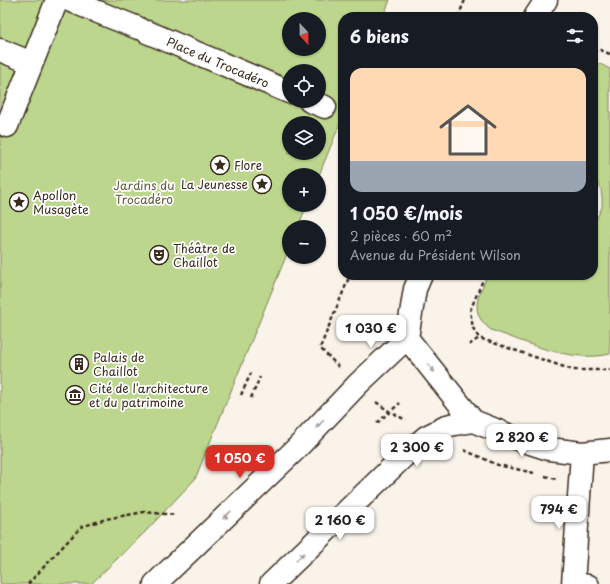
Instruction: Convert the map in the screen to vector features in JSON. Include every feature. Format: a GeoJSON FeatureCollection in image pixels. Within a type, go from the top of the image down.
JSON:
{"type":"FeatureCollection","features":[{"type":"Feature","properties":{"kind":"main road"},"geometry":{"type":"LineString","coordinates":[[538,12],[546,0]]}},
{"type":"Feature","properties":{"kind":"main road","name":"Place du Trocadéro"},"geometry":{"type":"LineString","coordinates":[[3,135],[58,1],[94,11],[143,30],[282,89]]}},
{"type":"Feature","properties":{"kind":"main road"},"geometry":{"type":"LineString","coordinates":[[0,50],[32,63]]}},
{"type":"Feature","properties":{"kind":"main road"},"geometry":{"type":"LineString","coordinates":[[155,584],[297,448],[366,392],[407,338],[415,289],[419,280]]}},
{"type":"Feature","properties":{"kind":"main road"},"geometry":{"type":"LineString","coordinates":[[407,338],[473,421],[518,439],[549,449],[582,453],[610,450]]}},
{"type":"Feature","properties":{"kind":"main road"},"geometry":{"type":"LineString","coordinates":[[271,584],[404,456],[426,437],[450,425],[473,421]]}},
{"type":"Feature","properties":{"kind":"main road"},"geometry":{"type":"LineString","coordinates":[[579,583],[582,453]]}},
{"type":"Feature","properties":{"kind":"path"},"geometry":{"type":"LineString","coordinates":[[460,12],[465,0]]}},
{"type":"Feature","properties":{"kind":"path"},"geometry":{"type":"LineString","coordinates":[[598,51],[610,54]]}},
{"type":"Feature","properties":{"kind":"path"},"geometry":{"type":"LineString","coordinates":[[320,348],[348,280]]}},
{"type":"Feature","properties":{"kind":"path"},"geometry":{"type":"LineString","coordinates":[[483,280],[470,311],[473,328],[479,338],[573,370],[610,370]]}},
{"type":"Feature","properties":{"kind":"path"},"geometry":{"type":"LineString","coordinates":[[469,345],[479,338]]}},
{"type":"Feature","properties":{"kind":"path"},"geometry":{"type":"LineString","coordinates":[[241,395],[251,373]]}},
{"type":"Feature","properties":{"kind":"path"},"geometry":{"type":"LineString","coordinates":[[251,398],[260,377]]}},
{"type":"Feature","properties":{"kind":"path"},"geometry":{"type":"LineString","coordinates":[[366,392],[390,412],[409,422]]}},
{"type":"Feature","properties":{"kind":"path"},"geometry":{"type":"LineString","coordinates":[[377,423],[400,403]]}},
{"type":"Feature","properties":{"kind":"path"},"geometry":{"type":"LineString","coordinates":[[463,449],[498,465],[554,478]]}},
{"type":"Feature","properties":{"kind":"path"},"geometry":{"type":"LineString","coordinates":[[28,584],[81,527],[106,519],[144,512],[176,515]]}},
{"type":"Feature","properties":{"kind":"green space","name":"Jardins du Trocadéro"},"geometry":{"type":"Polygon","coordinates":[[[0,0],[390,0],[385,12],[338,12],[338,128],[326,158],[326,116],[282,116],[282,160],[325,160],[322,168],[282,168],[282,212],[304,212],[301,220],[282,220],[283,264],[195,479],[145,532],[91,584],[0,584],[0,0]]]}},
{"type":"Feature","properties":{"kind":"green space"},"geometry":{"type":"Polygon","coordinates":[[[598,64],[610,69],[610,354],[580,356],[565,354],[534,346],[491,330],[479,317],[477,310],[478,297],[486,280],[598,280],[598,216],[602,207],[601,189],[598,184],[598,64]]]}},
{"type":"Feature","properties":{"kind":"place","name":"Flore"},"geometry":{"type":"Point","coordinates":[220,165]}},
{"type":"Feature","properties":{"kind":"place","name":"La Jeunesse"},"geometry":{"type":"Point","coordinates":[262,184]}},
{"type":"Feature","properties":{"kind":"place","name":"Apollon Musagète"},"geometry":{"type":"Point","coordinates":[19,202]}},
{"type":"Feature","properties":{"kind":"place","name":"Théâtre de Chaillot"},"geometry":{"type":"Point","coordinates":[159,255]}},
{"type":"Feature","properties":{"kind":"place","name":"Palais de Chaillot"},"geometry":{"type":"Point","coordinates":[79,364]}},
{"type":"Feature","properties":{"kind":"place","name":"Cité de l'architecture et du patrimoine"},"geometry":{"type":"Point","coordinates":[75,395]}}]}
